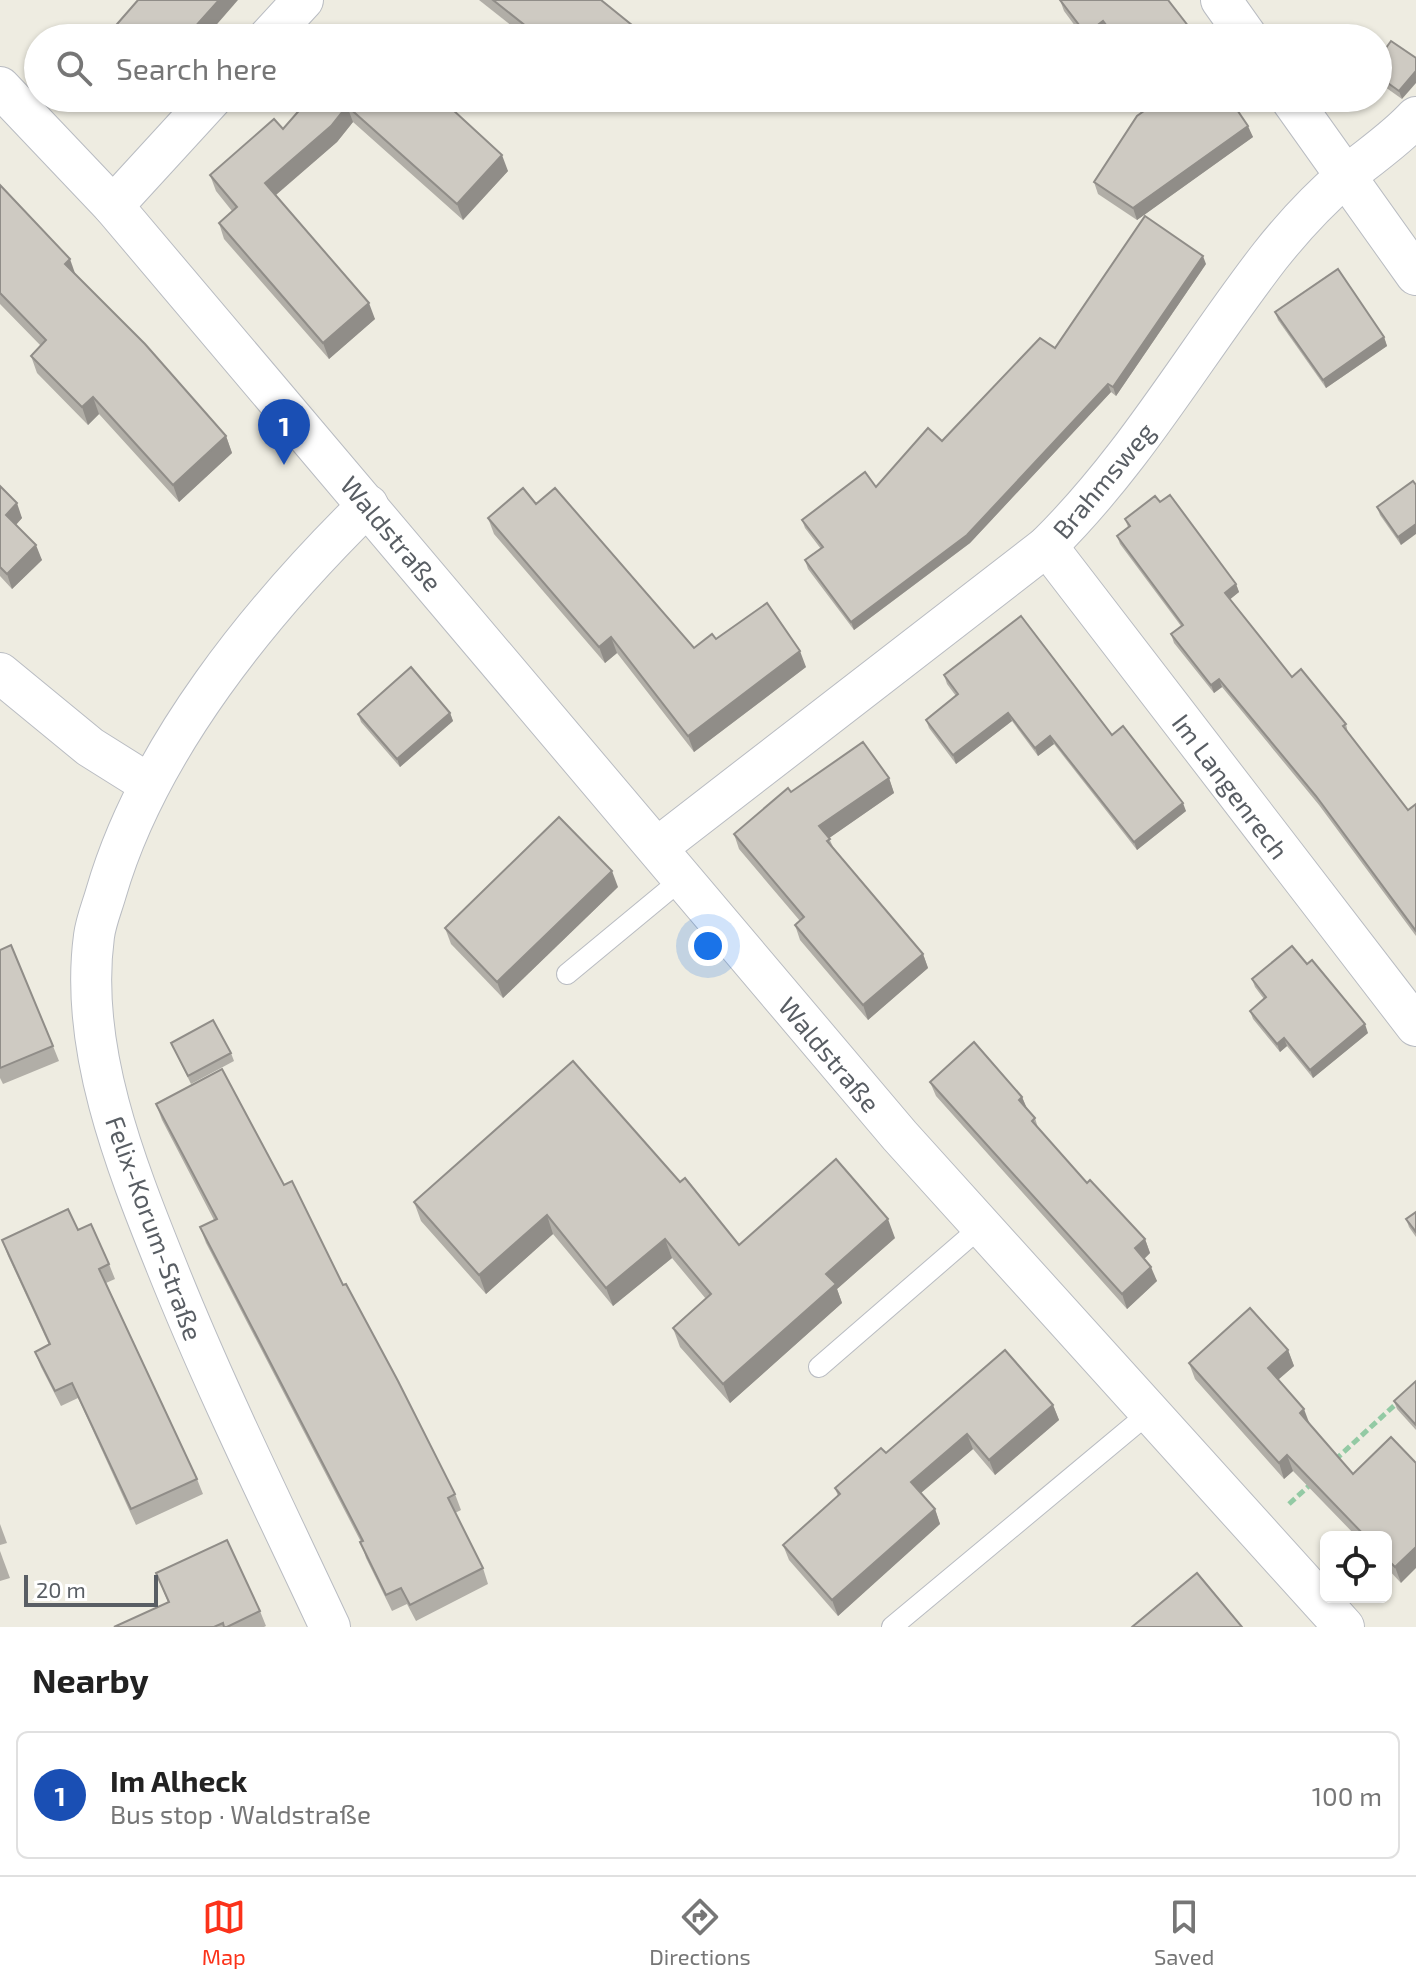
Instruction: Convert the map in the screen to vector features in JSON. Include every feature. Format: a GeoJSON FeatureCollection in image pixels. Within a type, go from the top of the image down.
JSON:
{"type":"FeatureCollection","features":[{"type":"Feature","properties":{"kind":"street"},"geometry":{"type":"LineString","coordinates":[[281,24],[303,0]]}},
{"type":"Feature","properties":{"kind":"street"},"geometry":{"type":"LineString","coordinates":[[1221,0],[1238,24]]}},
{"type":"Feature","properties":{"kind":"street","name":"Waldstraße"},"geometry":{"type":"LineString","coordinates":[[0,87],[113,206],[900,1136],[1344,1627]]}},
{"type":"Feature","properties":{"kind":"street"},"geometry":{"type":"LineString","coordinates":[[113,206],[199,112]]}},
{"type":"Feature","properties":{"kind":"street"},"geometry":{"type":"LineString","coordinates":[[1300,112],[1416,275]]}},
{"type":"Feature","properties":{"kind":"street","name":"Brahmsweg"},"geometry":{"type":"LineString","coordinates":[[658,847],[1047,546],[1094,500],[1174,395],[1271,256],[1346,176],[1399,135],[1416,117]]}},
{"type":"Feature","properties":{"kind":"street","name":"Felix-Korum-Straße"},"geometry":{"type":"LineString","coordinates":[[330,1627],[201,1352],[139,1198],[109,1102],[91,998],[94,934],[115,862],[149,784],[223,671],[320,553],[368,505]]}},
{"type":"Feature","properties":{"kind":"street","name":"Im Langenrech"},"geometry":{"type":"LineString","coordinates":[[1047,546],[1416,1026]]}},
{"type":"Feature","properties":{"kind":"street"},"geometry":{"type":"LineString","coordinates":[[0,673],[90,747],[149,784]]}},
{"type":"Feature","properties":{"kind":"lane"},"geometry":{"type":"LineString","coordinates":[[567,974],[683,878]]}},
{"type":"Feature","properties":{"kind":"lane"},"geometry":{"type":"LineString","coordinates":[[819,1367],[983,1225]]}},
{"type":"Feature","properties":{"kind":"lane"},"geometry":{"type":"LineString","coordinates":[[892,1627],[1150,1412]]}},
{"type":"Feature","properties":{"kind":"path"},"geometry":{"type":"LineString","coordinates":[[1326,1469],[1405,1395]]}},
{"type":"Feature","properties":{"kind":"path"},"geometry":{"type":"LineString","coordinates":[[1259,1532],[1315,1480]]}},
{"type":"Feature","properties":{"kind":"building"},"geometry":{"type":"Polygon","coordinates":[[[138,0],[219,0],[198,24],[117,24],[138,0]]]}},
{"type":"Feature","properties":{"kind":"building"},"geometry":{"type":"Polygon","coordinates":[[[493,0],[601,0],[631,24],[523,24],[493,0]]]}},
{"type":"Feature","properties":{"kind":"building"},"geometry":{"type":"Polygon","coordinates":[[[1060,0],[1168,0],[1187,24],[1105,24],[1103,21],[1099,24],[1078,24],[1060,0]]]}},
{"type":"Feature","properties":{"kind":"building"},"geometry":{"type":"Polygon","coordinates":[[[1392,42],[1416,58],[1416,71],[1399,91],[1392,86],[1392,42]]]}},
{"type":"Feature","properties":{"kind":"building"},"geometry":{"type":"Polygon","coordinates":[[[298,112],[342,112],[331,126],[265,183],[369,303],[323,343],[219,223],[237,207],[210,175],[274,119],[283,129],[298,112]]]}},
{"type":"Feature","properties":{"kind":"building"},"geometry":{"type":"Polygon","coordinates":[[[354,112],[455,112],[502,155],[457,204],[354,112]]]}},
{"type":"Feature","properties":{"kind":"building"},"geometry":{"type":"Polygon","coordinates":[[[1143,112],[1238,112],[1248,126],[1133,208],[1094,182],[1143,112]]]}},
{"type":"Feature","properties":{"kind":"building"},"geometry":{"type":"Polygon","coordinates":[[[0,185],[70,259],[65,264],[145,344],[226,436],[173,485],[93,397],[82,407],[31,356],[46,340],[0,293],[0,185]]]}},
{"type":"Feature","properties":{"kind":"building"},"geometry":{"type":"Polygon","coordinates":[[[1145,216],[1203,256],[1113,387],[1108,384],[967,535],[851,622],[805,560],[823,547],[802,520],[865,472],[876,487],[928,428],[942,441],[1040,338],[1055,348],[1145,216]]]}},
{"type":"Feature","properties":{"kind":"building"},"geometry":{"type":"Polygon","coordinates":[[[1338,269],[1384,337],[1323,380],[1275,312],[1338,269]]]}},
{"type":"Feature","properties":{"kind":"building"},"geometry":{"type":"Polygon","coordinates":[[[1413,481],[1416,485],[1416,524],[1398,537],[1377,507],[1413,481]]]}},
{"type":"Feature","properties":{"kind":"building"},"geometry":{"type":"Polygon","coordinates":[[[0,486],[17,503],[6,515],[36,545],[7,574],[0,567],[0,486]]]}},
{"type":"Feature","properties":{"kind":"building"},"geometry":{"type":"Polygon","coordinates":[[[523,488],[536,504],[555,488],[694,648],[712,634],[716,639],[767,603],[800,651],[688,736],[611,637],[599,647],[488,518],[523,488]]]}},
{"type":"Feature","properties":{"kind":"building"},"geometry":{"type":"Polygon","coordinates":[[[1170,495],[1236,584],[1225,593],[1292,677],[1301,669],[1346,724],[1343,726],[1408,810],[1416,804],[1416,931],[1316,796],[1219,679],[1211,685],[1171,634],[1183,625],[1117,536],[1130,526],[1125,519],[1155,496],[1160,502],[1170,495]]]}},
{"type":"Feature","properties":{"kind":"building"},"geometry":{"type":"Polygon","coordinates":[[[1021,616],[1112,735],[1123,726],[1183,803],[1134,842],[1050,736],[1035,748],[1008,713],[953,755],[926,720],[958,694],[944,675],[1021,616]]]}},
{"type":"Feature","properties":{"kind":"building"},"geometry":{"type":"Polygon","coordinates":[[[411,667],[450,713],[397,759],[358,714],[411,667]]]}},
{"type":"Feature","properties":{"kind":"building"},"geometry":{"type":"Polygon","coordinates":[[[863,742],[889,778],[819,826],[830,839],[827,841],[923,954],[863,1005],[795,925],[804,917],[734,834],[788,788],[791,792],[863,742]]]}},
{"type":"Feature","properties":{"kind":"building"},"geometry":{"type":"Polygon","coordinates":[[[559,817],[612,871],[497,982],[445,928],[559,817]]]}},
{"type":"Feature","properties":{"kind":"building"},"geometry":{"type":"Polygon","coordinates":[[[11,945],[53,1046],[0,1068],[0,950],[11,945]]]}},
{"type":"Feature","properties":{"kind":"building"},"geometry":{"type":"Polygon","coordinates":[[[1292,946],[1307,964],[1312,960],[1365,1024],[1310,1070],[1284,1038],[1277,1044],[1250,1011],[1266,997],[1252,979],[1292,946]]]}},
{"type":"Feature","properties":{"kind":"building"},"geometry":{"type":"Polygon","coordinates":[[[213,1020],[231,1053],[188,1076],[171,1043],[213,1020]]]}},
{"type":"Feature","properties":{"kind":"building"},"geometry":{"type":"Polygon","coordinates":[[[974,1042],[1022,1097],[1019,1100],[1035,1118],[1032,1121],[1087,1183],[1090,1180],[1145,1239],[1135,1248],[1151,1267],[1122,1294],[930,1082],[974,1042]]]}},
{"type":"Feature","properties":{"kind":"building"},"geometry":{"type":"Polygon","coordinates":[[[573,1061],[680,1182],[685,1178],[739,1245],[836,1159],[888,1219],[826,1274],[836,1284],[723,1384],[673,1328],[711,1294],[665,1239],[606,1288],[547,1215],[479,1275],[414,1202],[573,1061]]]}},
{"type":"Feature","properties":{"kind":"building"},"geometry":{"type":"Polygon","coordinates":[[[222,1069],[284,1185],[292,1181],[343,1285],[346,1284],[398,1381],[455,1494],[448,1498],[483,1568],[410,1605],[401,1588],[386,1595],[360,1542],[363,1541],[200,1227],[217,1219],[156,1104],[222,1069]]]}},
{"type":"Feature","properties":{"kind":"building"},"geometry":{"type":"Polygon","coordinates":[[[68,1209],[78,1230],[91,1224],[109,1264],[99,1269],[197,1479],[131,1509],[72,1383],[55,1391],[35,1352],[50,1344],[2,1240],[68,1209]]]}},
{"type":"Feature","properties":{"kind":"building"},"geometry":{"type":"Polygon","coordinates":[[[1416,1212],[1416,1232],[1406,1219],[1416,1212]]]}},
{"type":"Feature","properties":{"kind":"building"},"geometry":{"type":"Polygon","coordinates":[[[1250,1308],[1288,1350],[1268,1368],[1304,1409],[1300,1413],[1353,1474],[1391,1437],[1416,1463],[1416,1547],[1395,1567],[1392,1564],[1392,1531],[1360,1531],[1287,1455],[1279,1463],[1189,1363],[1250,1308]]]}},
{"type":"Feature","properties":{"kind":"building"},"geometry":{"type":"Polygon","coordinates":[[[1005,1350],[1053,1405],[989,1460],[967,1434],[911,1482],[935,1509],[832,1600],[783,1545],[840,1494],[835,1488],[881,1448],[886,1453],[1005,1350]]]}},
{"type":"Feature","properties":{"kind":"building"},"geometry":{"type":"Polygon","coordinates":[[[1416,1381],[1416,1425],[1394,1401],[1416,1381]]]}},
{"type":"Feature","properties":{"kind":"building"},"geometry":{"type":"Polygon","coordinates":[[[227,1540],[260,1611],[227,1627],[223,1623],[214,1627],[114,1627],[169,1602],[156,1573],[227,1540]]]}},
{"type":"Feature","properties":{"kind":"building"},"geometry":{"type":"Polygon","coordinates":[[[1197,1573],[1242,1627],[1132,1627],[1197,1573]]]}},
{"type":"Feature","properties":{"kind":"place","name":"Im Alheck"},"geometry":{"type":"Point","coordinates":[284,465]}}]}
